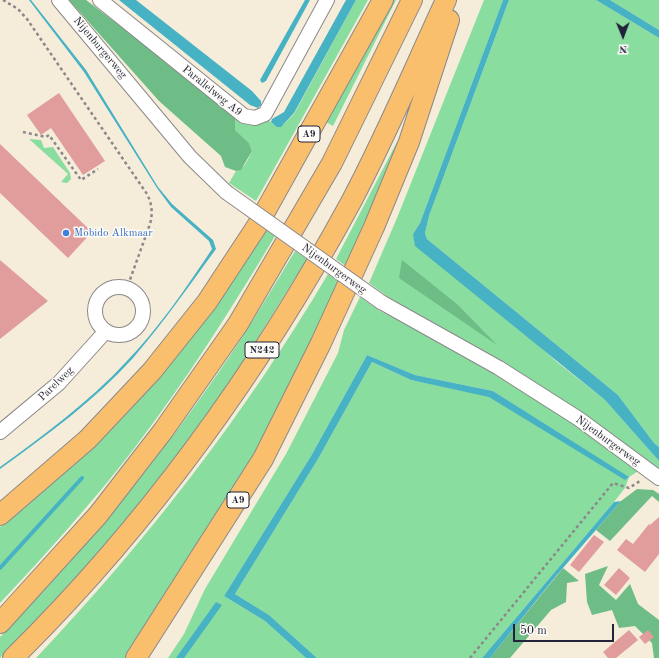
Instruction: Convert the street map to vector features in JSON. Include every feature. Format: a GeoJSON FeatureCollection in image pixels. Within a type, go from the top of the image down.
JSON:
{"type":"FeatureCollection","features":[{"type":"Feature","properties":{"kind":"highway","name":"A9"},"geometry":{"type":"LineString","coordinates":[[0,515],[98,428],[152,371],[207,302],[257,226],[383,0]]}},
{"type":"Feature","properties":{"kind":"highway","name":"N242"},"geometry":{"type":"LineString","coordinates":[[0,623],[98,515],[163,431],[238,324],[332,163],[412,0]]}},
{"type":"Feature","properties":{"kind":"highway","name":"N242"},"geometry":{"type":"LineString","coordinates":[[13,658],[116,549],[160,494],[235,392],[296,296],[351,202],[446,0]]}},
{"type":"Feature","properties":{"kind":"highway","name":"A9"},"geometry":{"type":"LineString","coordinates":[[136,658],[264,459],[321,343],[374,227],[408,142],[456,0]]}},
{"type":"Feature","properties":{"kind":"street","name":"Nijenburgerweg"},"geometry":{"type":"LineString","coordinates":[[59,0],[190,157],[226,192],[381,302],[499,368],[579,419],[656,476]]}},
{"type":"Feature","properties":{"kind":"street","name":"Parallelweg A9"},"geometry":{"type":"LineString","coordinates":[[100,0],[244,116],[255,118],[265,114],[327,0]]}},
{"type":"Feature","properties":{"kind":"street"},"geometry":{"type":"LineString","coordinates":[[120,286],[127,288],[134,292],[142,303],[143,316],[137,328],[125,334],[112,334],[106,331],[96,319],[95,312],[100,297],[112,288],[120,286]]}},
{"type":"Feature","properties":{"kind":"street","name":"Parelweg"},"geometry":{"type":"LineString","coordinates":[[0,432],[59,383],[106,331]]}},
{"type":"Feature","properties":{"kind":"path"},"geometry":{"type":"LineString","coordinates":[[3,0],[18,9],[27,19],[151,202],[152,216],[150,224],[127,288]]}},
{"type":"Feature","properties":{"kind":"path"},"geometry":{"type":"LineString","coordinates":[[23,132],[46,137],[49,135],[81,180],[98,169]]}},
{"type":"Feature","properties":{"kind":"path"},"geometry":{"type":"LineString","coordinates":[[470,658],[613,483],[629,488],[656,476]]}},
{"type":"Feature","properties":{"kind":"green space"},"geometry":{"type":"Polygon","coordinates":[[[69,0],[86,0],[174,67],[235,118],[235,130],[249,143],[252,151],[241,170],[236,171],[225,167],[221,156],[159,101],[69,0]]]}},
{"type":"Feature","properties":{"kind":"green space"},"geometry":{"type":"Polygon","coordinates":[[[356,0],[368,0],[256,201],[229,183],[236,171],[242,168],[246,163],[252,151],[249,143],[235,130],[235,118],[238,115],[248,123],[267,119],[275,125],[283,125],[294,114],[356,0]]]}},
{"type":"Feature","properties":{"kind":"green space"},"geometry":{"type":"Polygon","coordinates":[[[392,0],[396,0],[333,126],[326,122],[392,0]]]}},
{"type":"Feature","properties":{"kind":"green space"},"geometry":{"type":"Polygon","coordinates":[[[484,0],[503,0],[420,223],[413,234],[557,362],[605,400],[659,461],[659,471],[395,302],[369,283],[397,218],[484,0]]]}},
{"type":"Feature","properties":{"kind":"green space"},"geometry":{"type":"Polygon","coordinates":[[[509,0],[596,0],[659,38],[659,447],[654,443],[618,395],[427,239],[425,233],[429,216],[509,0]]]}},
{"type":"Feature","properties":{"kind":"green space"},"geometry":{"type":"Polygon","coordinates":[[[610,0],[659,0],[659,30],[610,0]]]}},
{"type":"Feature","properties":{"kind":"green space"},"geometry":{"type":"Polygon","coordinates":[[[29,139],[41,140],[44,148],[53,147],[70,173],[71,179],[67,183],[61,182],[68,174],[29,139]]]}},
{"type":"Feature","properties":{"kind":"green space"},"geometry":{"type":"Polygon","coordinates":[[[397,142],[399,143],[347,267],[336,259],[397,142]]]}},
{"type":"Feature","properties":{"kind":"green space"},"geometry":{"type":"Polygon","coordinates":[[[264,228],[275,236],[242,291],[171,398],[133,450],[85,509],[0,603],[0,527],[31,499],[264,228]]]}},
{"type":"Feature","properties":{"kind":"green space"},"geometry":{"type":"Polygon","coordinates":[[[295,251],[307,259],[234,376],[158,481],[81,573],[0,658],[0,637],[98,530],[159,454],[188,416],[243,336],[295,251]]]}},
{"type":"Feature","properties":{"kind":"green space"},"geometry":{"type":"Polygon","coordinates":[[[402,260],[458,305],[497,345],[399,278],[402,260]]]}},
{"type":"Feature","properties":{"kind":"green space"},"geometry":{"type":"Polygon","coordinates":[[[328,274],[341,283],[270,426],[245,470],[126,658],[36,658],[117,568],[156,522],[193,474],[229,426],[263,376],[328,274]]]}},
{"type":"Feature","properties":{"kind":"green space"},"geometry":{"type":"Polygon","coordinates":[[[360,297],[380,311],[447,343],[591,433],[640,470],[629,477],[625,488],[614,502],[482,658],[317,658],[269,615],[235,594],[318,459],[372,362],[411,380],[489,396],[625,479],[628,477],[493,391],[415,375],[367,355],[311,456],[224,596],[265,621],[306,658],[168,658],[184,634],[205,589],[286,454],[338,353],[344,330],[360,297]]]}},
{"type":"Feature","properties":{"kind":"green space"},"geometry":{"type":"Polygon","coordinates":[[[637,489],[653,490],[659,494],[659,502],[652,496],[610,541],[596,530],[621,501],[637,489]]]}},
{"type":"Feature","properties":{"kind":"green space"},"geometry":{"type":"Polygon","coordinates":[[[608,566],[599,585],[616,600],[630,584],[638,604],[659,620],[659,658],[654,658],[652,643],[635,626],[619,628],[612,610],[592,615],[587,602],[585,574],[608,566]]]}},
{"type":"Feature","properties":{"kind":"green space"},"geometry":{"type":"Polygon","coordinates":[[[563,568],[579,581],[567,583],[566,602],[551,610],[510,658],[490,658],[563,568]]]}},
{"type":"Feature","properties":{"kind":"water"},"geometry":{"type":"Polygon","coordinates":[[[29,0],[31,0],[86,70],[158,187],[172,204],[213,240],[216,249],[155,331],[118,374],[70,417],[0,469],[0,467],[49,430],[112,377],[161,322],[212,249],[209,241],[171,207],[157,188],[84,72],[29,0]]]}},
{"type":"Feature","properties":{"kind":"water"},"geometry":{"type":"Polygon","coordinates":[[[119,0],[136,0],[252,91],[261,101],[261,105],[258,108],[250,105],[119,0]]]}},
{"type":"Feature","properties":{"kind":"water"},"geometry":{"type":"Polygon","coordinates":[[[305,0],[310,0],[266,81],[262,83],[260,80],[305,0]]]}},
{"type":"Feature","properties":{"kind":"water"},"geometry":{"type":"Polygon","coordinates":[[[346,0],[356,0],[294,113],[281,127],[277,127],[271,122],[272,119],[284,112],[346,0]]]}},
{"type":"Feature","properties":{"kind":"water"},"geometry":{"type":"Polygon","coordinates":[[[503,0],[509,0],[429,216],[425,233],[427,239],[618,395],[654,443],[659,447],[659,461],[605,400],[415,246],[413,234],[420,223],[503,0]]]}},
{"type":"Feature","properties":{"kind":"water"},"geometry":{"type":"Polygon","coordinates":[[[596,0],[610,0],[659,30],[659,38],[596,0]]]}},
{"type":"Feature","properties":{"kind":"water"},"geometry":{"type":"Polygon","coordinates":[[[367,355],[415,375],[493,391],[629,477],[625,480],[489,397],[411,380],[372,362],[318,459],[235,594],[269,615],[317,658],[306,658],[265,621],[224,596],[311,456],[367,355]]]}},
{"type":"Feature","properties":{"kind":"water"},"geometry":{"type":"Polygon","coordinates":[[[621,501],[556,576],[490,658],[482,658],[614,502],[621,501]]]}},
{"type":"Feature","properties":{"kind":"water"},"geometry":{"type":"Polygon","coordinates":[[[216,602],[222,605],[184,658],[176,658],[216,602]]]}},
{"type":"Feature","properties":{"kind":"building"},"geometry":{"type":"Polygon","coordinates":[[[59,93],[105,161],[83,175],[51,128],[41,135],[27,115],[59,93]]]}},
{"type":"Feature","properties":{"kind":"building"},"geometry":{"type":"Polygon","coordinates":[[[0,144],[92,232],[68,258],[0,193],[0,144]]]}},
{"type":"Feature","properties":{"kind":"building"},"geometry":{"type":"Polygon","coordinates":[[[0,260],[48,301],[0,339],[0,260]]]}},
{"type":"Feature","properties":{"kind":"building"},"geometry":{"type":"Polygon","coordinates":[[[659,517],[659,554],[645,572],[617,550],[626,539],[633,544],[649,524],[650,525],[659,517]]]}},
{"type":"Feature","properties":{"kind":"building"},"geometry":{"type":"Polygon","coordinates":[[[594,535],[604,542],[579,572],[570,565],[594,535]]]}},
{"type":"Feature","properties":{"kind":"building"},"geometry":{"type":"Polygon","coordinates":[[[619,568],[630,578],[616,595],[604,585],[619,568]]]}},
{"type":"Feature","properties":{"kind":"building"},"geometry":{"type":"Polygon","coordinates":[[[629,630],[638,640],[616,658],[608,658],[603,652],[629,630]]]}},
{"type":"Feature","properties":{"kind":"building"},"geometry":{"type":"Polygon","coordinates":[[[648,630],[654,637],[645,644],[639,637],[648,630]]]}},
{"type":"Feature","properties":{"kind":"waterway"},"geometry":{"type":"LineString","coordinates":[[0,568],[82,478]]}},
{"type":"Feature","properties":{"kind":"place","name":"Mobido Alkmaar"},"geometry":{"type":"Point","coordinates":[66,233]}}]}
